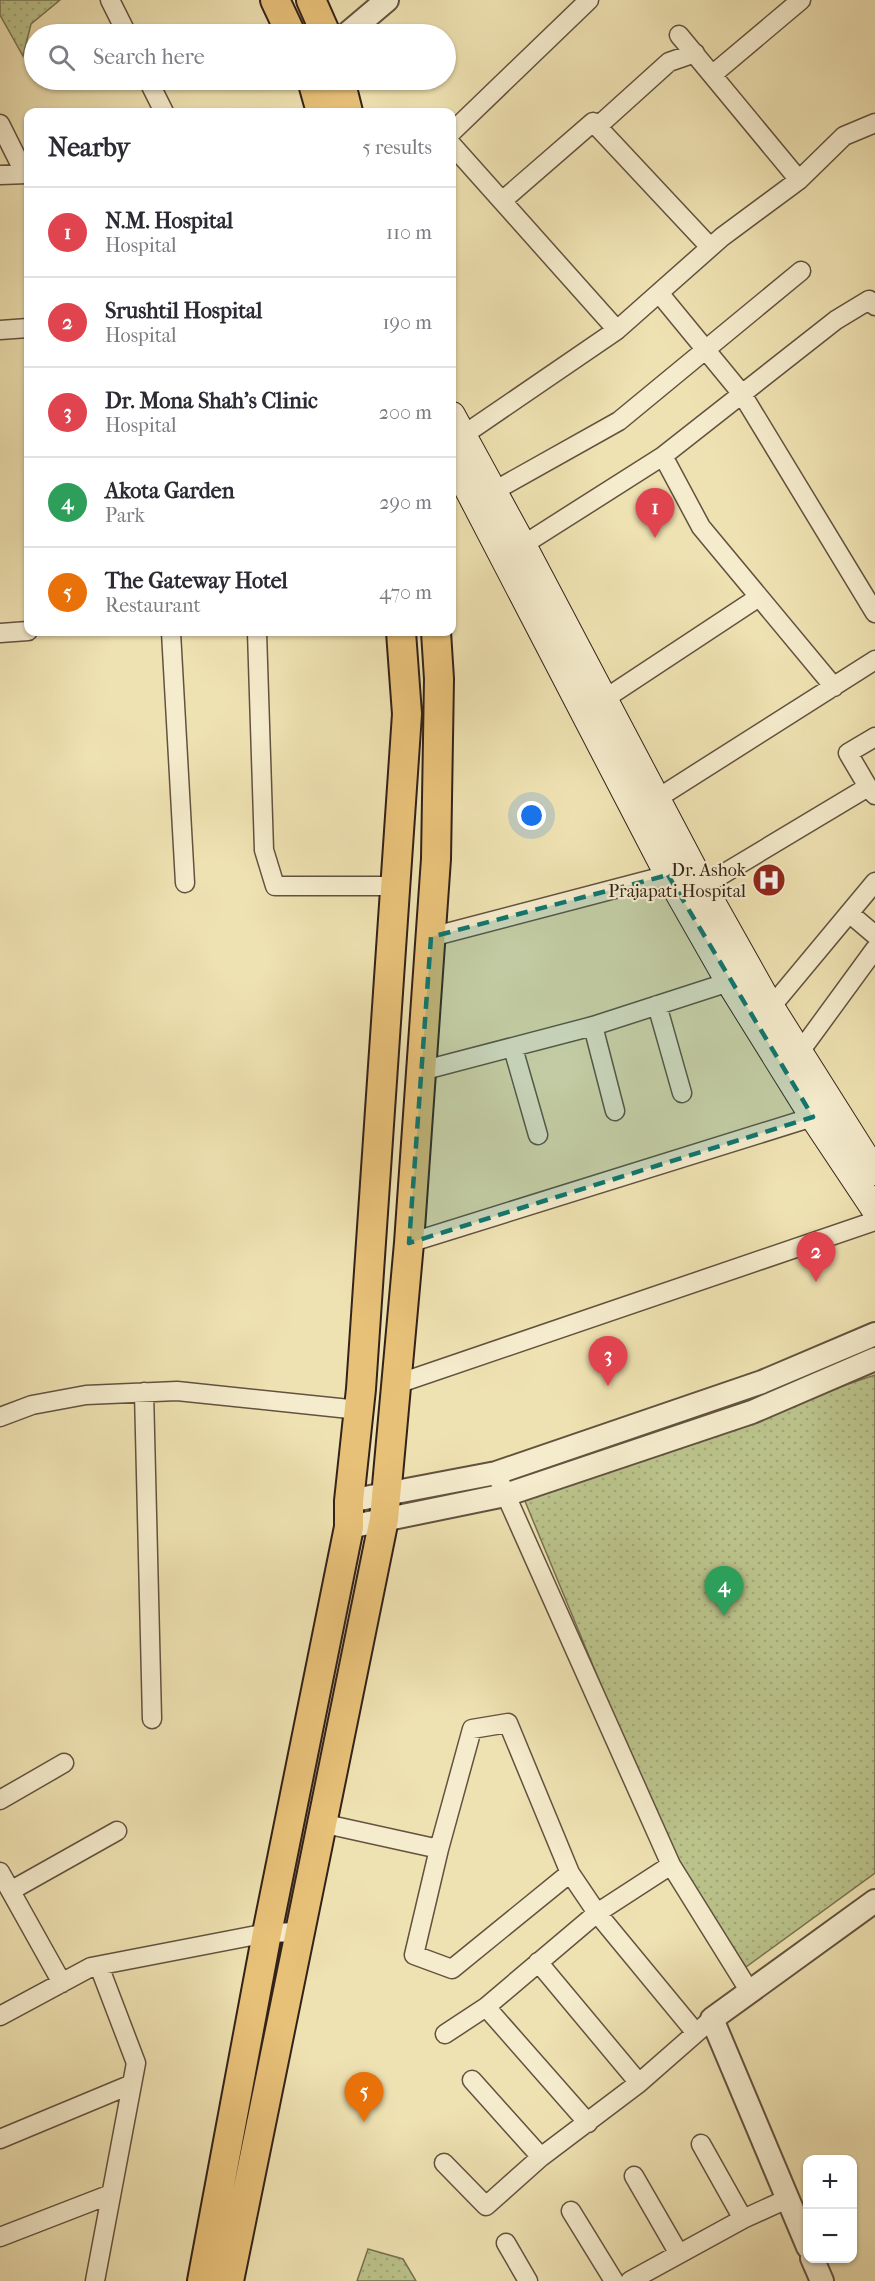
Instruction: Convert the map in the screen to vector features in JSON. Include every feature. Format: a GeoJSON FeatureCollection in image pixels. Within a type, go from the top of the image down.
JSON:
{"type":"FeatureCollection","features":[{"type":"Feature","properties":{"kind":"main road"},"geometry":{"type":"LineString","coordinates":[[275,0],[286,24]]}},
{"type":"Feature","properties":{"kind":"main road"},"geometry":{"type":"LineString","coordinates":[[311,0],[322,24]]}},
{"type":"Feature","properties":{"kind":"main road"},"geometry":{"type":"LineString","coordinates":[[315,90],[320,108]]}},
{"type":"Feature","properties":{"kind":"main road"},"geometry":{"type":"LineString","coordinates":[[342,90],[347,108]]}},
{"type":"Feature","properties":{"kind":"main road"},"geometry":{"type":"LineString","coordinates":[[457,425],[703,886],[771,1007],[875,1172]]}},
{"type":"Feature","properties":{"kind":"main road"},"geometry":{"type":"LineString","coordinates":[[456,467],[668,875],[729,982],[813,1117],[875,1210]]}},
{"type":"Feature","properties":{"kind":"main road"},"geometry":{"type":"LineString","coordinates":[[202,2281],[349,1514],[359,1410],[407,714],[401,636]]}},
{"type":"Feature","properties":{"kind":"main road"},"geometry":{"type":"LineString","coordinates":[[230,2281],[386,1507],[409,1243],[436,859],[439,691],[436,636]]}},
{"type":"Feature","properties":{"kind":"street"},"geometry":{"type":"LineString","coordinates":[[110,0],[122,24]]}},
{"type":"Feature","properties":{"kind":"street"},"geometry":{"type":"LineString","coordinates":[[359,24],[387,0]]}},
{"type":"Feature","properties":{"kind":"street"},"geometry":{"type":"LineString","coordinates":[[456,128],[589,0]]}},
{"type":"Feature","properties":{"kind":"street"},"geometry":{"type":"LineString","coordinates":[[712,75],[801,0]]}},
{"type":"Feature","properties":{"kind":"street"},"geometry":{"type":"LineString","coordinates":[[679,34],[799,180]]}},
{"type":"Feature","properties":{"kind":"street"},"geometry":{"type":"LineString","coordinates":[[597,127],[669,62],[695,53]]}},
{"type":"Feature","properties":{"kind":"street"},"geometry":{"type":"LineString","coordinates":[[153,90],[162,108]]}},
{"type":"Feature","properties":{"kind":"street"},"geometry":{"type":"LineString","coordinates":[[502,201],[592,122],[710,248]]}},
{"type":"Feature","properties":{"kind":"street"},"geometry":{"type":"LineString","coordinates":[[457,425],[617,330],[710,248],[799,180],[844,136],[875,123]]}},
{"type":"Feature","properties":{"kind":"street"},"geometry":{"type":"LineString","coordinates":[[0,124],[24,168]]}},
{"type":"Feature","properties":{"kind":"street"},"geometry":{"type":"LineString","coordinates":[[456,149],[617,330]]}},
{"type":"Feature","properties":{"kind":"street"},"geometry":{"type":"LineString","coordinates":[[0,176],[24,174]]}},
{"type":"Feature","properties":{"kind":"street"},"geometry":{"type":"LineString","coordinates":[[494,491],[619,421],[801,271]]}},
{"type":"Feature","properties":{"kind":"street"},"geometry":{"type":"LineString","coordinates":[[659,293],[742,394],[875,613]]}},
{"type":"Feature","properties":{"kind":"street"},"geometry":{"type":"LineString","coordinates":[[523,545],[663,456],[836,320],[869,300],[875,306]]}},
{"type":"Feature","properties":{"kind":"street"},"geometry":{"type":"LineString","coordinates":[[0,330],[24,328]]}},
{"type":"Feature","properties":{"kind":"street"},"geometry":{"type":"LineString","coordinates":[[663,456],[701,527],[834,687]]}},
{"type":"Feature","properties":{"kind":"street"},"geometry":{"type":"LineString","coordinates":[[603,700],[759,597]]}},
{"type":"Feature","properties":{"kind":"street"},"geometry":{"type":"LineString","coordinates":[[0,633],[24,631]]}},
{"type":"Feature","properties":{"kind":"street"},"geometry":{"type":"LineString","coordinates":[[171,636],[185,883]]}},
{"type":"Feature","properties":{"kind":"street"},"geometry":{"type":"LineString","coordinates":[[257,636],[264,850],[275,886],[395,885]]}},
{"type":"Feature","properties":{"kind":"street"},"geometry":{"type":"LineString","coordinates":[[658,798],[873,664]]}},
{"type":"Feature","properties":{"kind":"street"},"geometry":{"type":"LineString","coordinates":[[703,886],[871,791],[848,753],[875,737]]}},
{"type":"Feature","properties":{"kind":"street"},"geometry":{"type":"LineString","coordinates":[[431,937],[668,875]]}},
{"type":"Feature","properties":{"kind":"street"},"geometry":{"type":"LineString","coordinates":[[771,1007],[875,882]]}},
{"type":"Feature","properties":{"kind":"street"},"geometry":{"type":"LineString","coordinates":[[849,913],[875,935]]}},
{"type":"Feature","properties":{"kind":"street"},"geometry":{"type":"LineString","coordinates":[[800,1053],[875,949]]}},
{"type":"Feature","properties":{"kind":"street"},"geometry":{"type":"LineString","coordinates":[[421,1071],[593,1026],[729,982]]}},
{"type":"Feature","properties":{"kind":"street"},"geometry":{"type":"LineString","coordinates":[[657,1005],[682,1093]]}},
{"type":"Feature","properties":{"kind":"street"},"geometry":{"type":"LineString","coordinates":[[593,1026],[615,1111]]}},
{"type":"Feature","properties":{"kind":"street"},"geometry":{"type":"LineString","coordinates":[[513,1048],[538,1135]]}},
{"type":"Feature","properties":{"kind":"street"},"geometry":{"type":"LineString","coordinates":[[409,1243],[813,1117]]}},
{"type":"Feature","properties":{"kind":"street"},"geometry":{"type":"LineString","coordinates":[[397,1384],[875,1221]]}},
{"type":"Feature","properties":{"kind":"street"},"geometry":{"type":"LineString","coordinates":[[386,1507],[496,1473],[762,1382],[875,1334]]}},
{"type":"Feature","properties":{"kind":"street"},"geometry":{"type":"LineString","coordinates":[[349,1514],[386,1507],[505,1495],[752,1412],[875,1359]]}},
{"type":"Feature","properties":{"kind":"street"},"geometry":{"type":"LineString","coordinates":[[0,1417],[32,1406],[86,1395],[177,1391],[359,1410]]}},
{"type":"Feature","properties":{"kind":"street"},"geometry":{"type":"LineString","coordinates":[[144,1392],[152,1719]]}},
{"type":"Feature","properties":{"kind":"street"},"geometry":{"type":"LineString","coordinates":[[698,1404],[705,1428]]}},
{"type":"Feature","properties":{"kind":"street"},"geometry":{"type":"LineString","coordinates":[[496,1473],[671,1865],[750,1992]]}},
{"type":"Feature","properties":{"kind":"street"},"geometry":{"type":"LineString","coordinates":[[570,1873],[452,1969],[414,1955],[439,1849],[472,1729],[508,1723],[570,1873],[597,1913],[704,2026],[803,2237]]}},
{"type":"Feature","properties":{"kind":"street"},"geometry":{"type":"LineString","coordinates":[[0,1800],[64,1763]]}},
{"type":"Feature","properties":{"kind":"street"},"geometry":{"type":"LineString","coordinates":[[321,1823],[439,1849]]}},
{"type":"Feature","properties":{"kind":"street"},"geometry":{"type":"LineString","coordinates":[[12,1890],[117,1830]]}},
{"type":"Feature","properties":{"kind":"street"},"geometry":{"type":"LineString","coordinates":[[445,2034],[486,2007],[597,1913],[671,1865]]}},
{"type":"Feature","properties":{"kind":"street"},"geometry":{"type":"LineString","coordinates":[[0,1872],[62,1983]]}},
{"type":"Feature","properties":{"kind":"street"},"geometry":{"type":"LineString","coordinates":[[444,2163],[486,2206],[541,2157],[588,2123],[704,2026],[875,1901]]}},
{"type":"Feature","properties":{"kind":"street"},"geometry":{"type":"LineString","coordinates":[[0,2016],[91,1967],[267,1933],[300,1932]]}},
{"type":"Feature","properties":{"kind":"street"},"geometry":{"type":"LineString","coordinates":[[538,1962],[639,2082]]}},
{"type":"Feature","properties":{"kind":"street"},"geometry":{"type":"LineString","coordinates":[[95,2281],[136,2063],[99,1966]]}},
{"type":"Feature","properties":{"kind":"street"},"geometry":{"type":"LineString","coordinates":[[486,2007],[588,2123]]}},
{"type":"Feature","properties":{"kind":"street"},"geometry":{"type":"LineString","coordinates":[[472,2080],[541,2157]]}},
{"type":"Feature","properties":{"kind":"street"},"geometry":{"type":"LineString","coordinates":[[0,2139],[132,2084]]}},
{"type":"Feature","properties":{"kind":"street"},"geometry":{"type":"LineString","coordinates":[[701,2144],[743,2219]]}},
{"type":"Feature","properties":{"kind":"street"},"geometry":{"type":"LineString","coordinates":[[634,2176],[680,2254]]}},
{"type":"Feature","properties":{"kind":"street"},"geometry":{"type":"LineString","coordinates":[[0,2237],[111,2194]]}},
{"type":"Feature","properties":{"kind":"street"},"geometry":{"type":"LineString","coordinates":[[630,2281],[743,2219],[787,2199]]}},
{"type":"Feature","properties":{"kind":"street"},"geometry":{"type":"LineString","coordinates":[[571,2211],[614,2281]]}},
{"type":"Feature","properties":{"kind":"street"},"geometry":{"type":"LineString","coordinates":[[506,2242],[528,2281]]}},
{"type":"Feature","properties":{"kind":"highlighted area"},"geometry":{"type":"Polygon","coordinates":[[[668,875],[813,1117],[409,1243],[431,937],[668,875]]]}},
{"type":"Feature","properties":{"kind":"green space"},"geometry":{"type":"Polygon","coordinates":[[[0,0],[60,0],[31,24],[24,24],[23,56],[0,15],[0,0]]]}},
{"type":"Feature","properties":{"kind":"green space"},"geometry":{"type":"Polygon","coordinates":[[[875,1375],[875,1873],[746,1967],[686,1876],[623,1738],[522,1494],[875,1375]]]}},
{"type":"Feature","properties":{"kind":"green space"},"geometry":{"type":"Polygon","coordinates":[[[368,2249],[403,2259],[416,2281],[357,2281],[368,2249]]]}},
{"type":"Feature","properties":{"kind":"place","name":"N.M. Hospital"},"geometry":{"type":"Point","coordinates":[655,538]}},
{"type":"Feature","properties":{"kind":"place","name":"Dr. Ashok Prajapati Hospital"},"geometry":{"type":"Point","coordinates":[769,880]}},
{"type":"Feature","properties":{"kind":"place","name":"Srushtil Hospital"},"geometry":{"type":"Point","coordinates":[816,1282]}},
{"type":"Feature","properties":{"kind":"place","name":"Dr. Mona Shah's Clinic"},"geometry":{"type":"Point","coordinates":[608,1386]}},
{"type":"Feature","properties":{"kind":"place","name":"Akota Garden"},"geometry":{"type":"Point","coordinates":[724,1616]}},
{"type":"Feature","properties":{"kind":"place","name":"The Gateway Hotel"},"geometry":{"type":"Point","coordinates":[364,2122]}}]}
